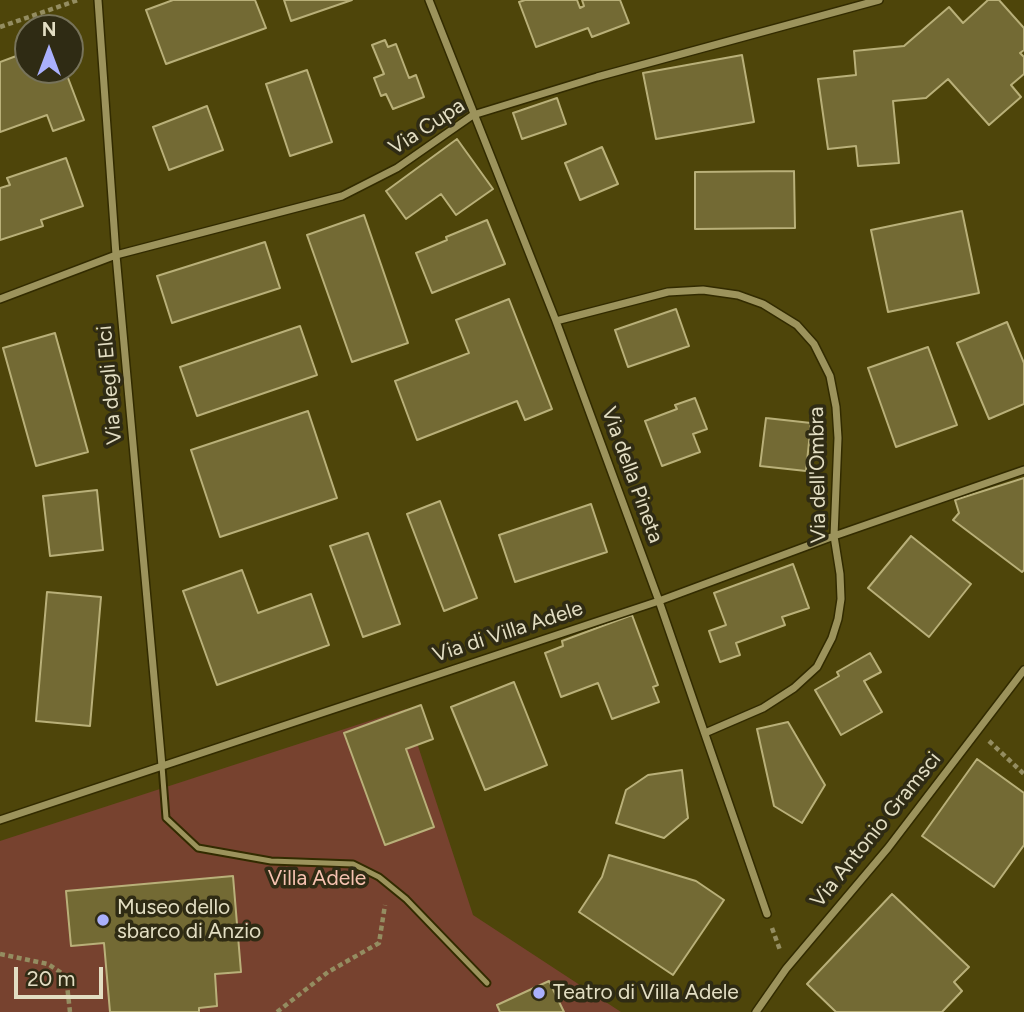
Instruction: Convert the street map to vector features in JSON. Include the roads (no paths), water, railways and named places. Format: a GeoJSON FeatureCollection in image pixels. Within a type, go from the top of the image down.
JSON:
{"type":"FeatureCollection","features":[{"type":"Feature","properties":{"kind":"street","name":"Via degli Elci"},"geometry":{"type":"LineString","coordinates":[[98,0],[116,255],[162,766]]}},
{"type":"Feature","properties":{"kind":"street","name":"Via della Pineta"},"geometry":{"type":"LineString","coordinates":[[429,0],[556,321],[659,601],[767,914]]}},
{"type":"Feature","properties":{"kind":"street","name":"Via Cupa"},"geometry":{"type":"LineString","coordinates":[[0,299],[116,255],[341,196],[397,168],[473,115],[597,77],[879,0]]}},
{"type":"Feature","properties":{"kind":"street","name":"Via dell'Ombra"},"geometry":{"type":"LineString","coordinates":[[556,321],[650,295],[683,290],[738,295],[763,304],[797,325],[814,344],[830,376],[838,438],[834,536],[840,574],[838,620],[828,648],[817,667],[780,699],[705,733]]}},
{"type":"Feature","properties":{"kind":"street","name":"Via di Villa Adele"},"geometry":{"type":"LineString","coordinates":[[0,820],[659,601],[1024,470]]}},
{"type":"Feature","properties":{"kind":"street","name":"Via Antonio Gramsci"},"geometry":{"type":"LineString","coordinates":[[756,1012],[786,969],[888,848],[1024,670]]}},
{"type":"Feature","properties":{"kind":"lane"},"geometry":{"type":"LineString","coordinates":[[162,766],[166,818],[198,848],[271,861],[353,864],[379,877],[406,899],[487,983]]}},
{"type":"Feature","properties":{"kind":"place","name":"Museo dello sbarco di Anzio"},"geometry":{"type":"Point","coordinates":[103,920]}},
{"type":"Feature","properties":{"kind":"place","name":"Teatro di Villa Adele"},"geometry":{"type":"Point","coordinates":[539,993]}},
{"type":"Feature","properties":{"kind":"park label","name":"Villa Adele"},"geometry":{"type":"Point","coordinates":[317,879]}}]}
